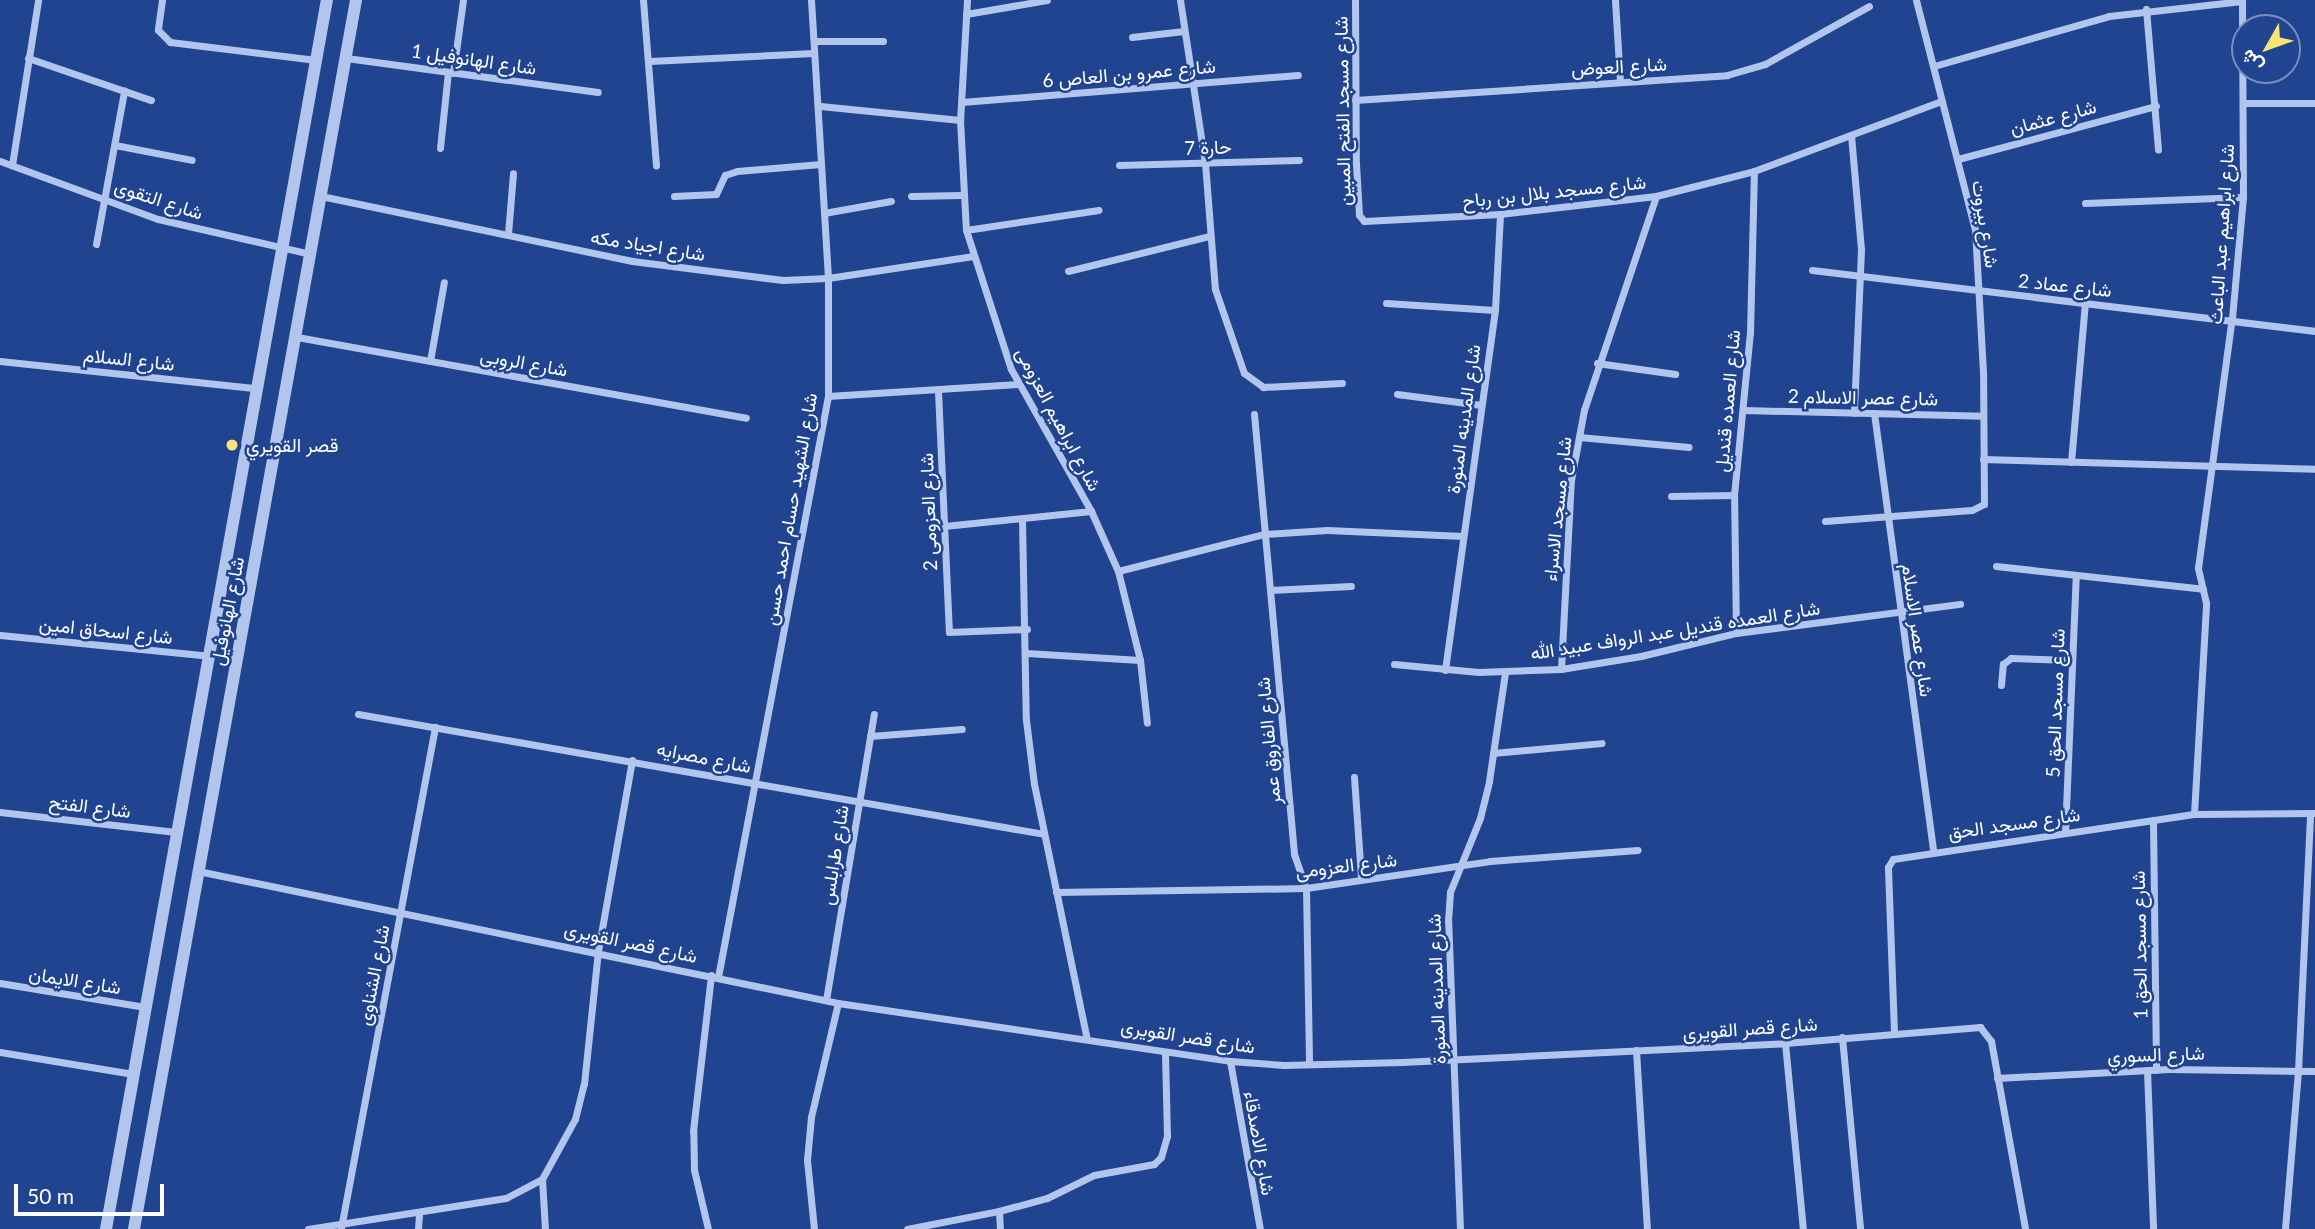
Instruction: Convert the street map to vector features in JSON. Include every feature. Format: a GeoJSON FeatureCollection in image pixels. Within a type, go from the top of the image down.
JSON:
{"type":"FeatureCollection","features":[{"type":"Feature","properties":{"kind":"street"},"geometry":{"type":"LineString","coordinates":[[12,165],[38,0]]}},
{"type":"Feature","properties":{"kind":"street"},"geometry":{"type":"LineString","coordinates":[[162,0],[158,30],[170,43],[316,60]]}},
{"type":"Feature","properties":{"kind":"street","name":"شارع الهانوفيل"},"geometry":{"type":"LineString","coordinates":[[106,1229],[209,656],[254,388],[327,0]]}},
{"type":"Feature","properties":{"kind":"street","name":"شارع الهانوفيل"},"geometry":{"type":"LineString","coordinates":[[134,1229],[356,0]]}},
{"type":"Feature","properties":{"kind":"street"},"geometry":{"type":"LineString","coordinates":[[440,148],[463,0]]}},
{"type":"Feature","properties":{"kind":"street"},"geometry":{"type":"LineString","coordinates":[[643,0],[650,61],[656,165]]}},
{"type":"Feature","properties":{"kind":"street","name":"شارع الشهيد حسام احمد حسن"},"geometry":{"type":"LineString","coordinates":[[708,1229],[694,1170],[693,1131],[714,976],[755,783],[828,396],[828,278],[820,106],[810,0]]}},
{"type":"Feature","properties":{"kind":"street","name":"شارع ابراهيم العزومى"},"geometry":{"type":"LineString","coordinates":[[967,0],[960,121],[966,230],[1019,384],[1091,511],[1118,571],[1140,660],[1147,723]]}},
{"type":"Feature","properties":{"kind":"street"},"geometry":{"type":"LineString","coordinates":[[967,14],[1047,0]]}},
{"type":"Feature","properties":{"kind":"street"},"geometry":{"type":"LineString","coordinates":[[1180,0],[1205,163],[1215,289],[1233,347],[1252,383],[1263,387],[1342,383]]}},
{"type":"Feature","properties":{"kind":"street","name":"شارع مسجد الفتح المبين"},"geometry":{"type":"LineString","coordinates":[[1355,0],[1359,215],[1364,220]]}},
{"type":"Feature","properties":{"kind":"street"},"geometry":{"type":"LineString","coordinates":[[1615,0],[1620,81]]}},
{"type":"Feature","properties":{"kind":"street","name":"شارع بيروت"},"geometry":{"type":"LineString","coordinates":[[1887,516],[1979,509],[1985,497],[1980,293],[1975,230],[1916,0]]}},
{"type":"Feature","properties":{"kind":"street"},"geometry":{"type":"LineString","coordinates":[[1934,66],[2146,9],[2242,0]]}},
{"type":"Feature","properties":{"kind":"street","name":"شارع ابراهيم عبد الباعث"},"geometry":{"type":"LineString","coordinates":[[2194,814],[2203,589],[2198,568],[2232,318],[2243,197],[2242,0]]}},
{"type":"Feature","properties":{"kind":"street","name":"شارع العوض"},"geometry":{"type":"LineString","coordinates":[[1355,100],[1746,71],[1869,6]]}},
{"type":"Feature","properties":{"kind":"street"},"geometry":{"type":"LineString","coordinates":[[2146,9],[2158,149]]}},
{"type":"Feature","properties":{"kind":"street"},"geometry":{"type":"LineString","coordinates":[[1132,37],[1184,31]]}},
{"type":"Feature","properties":{"kind":"street"},"geometry":{"type":"LineString","coordinates":[[814,41],[883,41]]}},
{"type":"Feature","properties":{"kind":"street"},"geometry":{"type":"LineString","coordinates":[[650,61],[814,53]]}},
{"type":"Feature","properties":{"kind":"street"},"geometry":{"type":"LineString","coordinates":[[28,58],[151,100]]}},
{"type":"Feature","properties":{"kind":"street","name":"شارع الهانوفيل 1"},"geometry":{"type":"LineString","coordinates":[[346,58],[598,92]]}},
{"type":"Feature","properties":{"kind":"street","name":"شارع عمرو بن العاص 6"},"geometry":{"type":"LineString","coordinates":[[962,102],[1298,75]]}},
{"type":"Feature","properties":{"kind":"street"},"geometry":{"type":"LineString","coordinates":[[96,244],[124,91]]}},
{"type":"Feature","properties":{"kind":"street","name":"شارع مسجد بلال بن رباح"},"geometry":{"type":"LineString","coordinates":[[1364,220],[1500,214],[1656,197],[1754,171],[1941,101]]}},
{"type":"Feature","properties":{"kind":"street"},"geometry":{"type":"LineString","coordinates":[[2243,103],[2315,103]]}},
{"type":"Feature","properties":{"kind":"street"},"geometry":{"type":"LineString","coordinates":[[820,106],[960,121]]}},
{"type":"Feature","properties":{"kind":"street","name":"شارع عثمان"},"geometry":{"type":"LineString","coordinates":[[1958,159],[2156,106]]}},
{"type":"Feature","properties":{"kind":"street"},"geometry":{"type":"LineString","coordinates":[[1851,135],[1859,210],[1854,413]]}},
{"type":"Feature","properties":{"kind":"street"},"geometry":{"type":"LineString","coordinates":[[114,145],[192,160]]}},
{"type":"Feature","properties":{"kind":"street","name":"حارة 7"},"geometry":{"type":"LineString","coordinates":[[1119,165],[1299,160]]}},
{"type":"Feature","properties":{"kind":"street","name":"شارع التقوى"},"geometry":{"type":"LineString","coordinates":[[0,161],[158,219],[311,254]]}},
{"type":"Feature","properties":{"kind":"street"},"geometry":{"type":"LineString","coordinates":[[674,196],[716,194],[725,175],[737,171],[821,164]]}},
{"type":"Feature","properties":{"kind":"street","name":"شارع العمده قنديل"},"geometry":{"type":"LineString","coordinates":[[1735,633],[1734,495],[1743,410],[1754,171]]}},
{"type":"Feature","properties":{"kind":"street"},"geometry":{"type":"LineString","coordinates":[[508,234],[513,173]]}},
{"type":"Feature","properties":{"kind":"street"},"geometry":{"type":"LineString","coordinates":[[911,196],[962,195]]}},
{"type":"Feature","properties":{"kind":"street","name":"شارع اجياد مكه"},"geometry":{"type":"LineString","coordinates":[[321,196],[632,261],[783,280],[828,278],[973,256]]}},
{"type":"Feature","properties":{"kind":"street","name":"شارع مسجد الاسراء"},"geometry":{"type":"LineString","coordinates":[[1561,669],[1572,480],[1579,436],[1597,363],[1656,197]]}},
{"type":"Feature","properties":{"kind":"street"},"geometry":{"type":"LineString","coordinates":[[2085,203],[2243,197]]}},
{"type":"Feature","properties":{"kind":"street"},"geometry":{"type":"LineString","coordinates":[[824,213],[891,201]]}},
{"type":"Feature","properties":{"kind":"street"},"geometry":{"type":"LineString","coordinates":[[966,230],[1099,210]]}},
{"type":"Feature","properties":{"kind":"street","name":"شارع المدينه المنورة"},"geometry":{"type":"LineString","coordinates":[[1445,670],[1495,310],[1500,214]]}},
{"type":"Feature","properties":{"kind":"street"},"geometry":{"type":"LineString","coordinates":[[1068,271],[1209,236]]}},
{"type":"Feature","properties":{"kind":"street","name":"شارع عماد 2"},"geometry":{"type":"LineString","coordinates":[[1812,270],[1980,293],[2085,301],[2232,318],[2315,331]]}},
{"type":"Feature","properties":{"kind":"street"},"geometry":{"type":"LineString","coordinates":[[430,361],[444,282]]}},
{"type":"Feature","properties":{"kind":"street"},"geometry":{"type":"LineString","coordinates":[[2071,462],[2085,301]]}},
{"type":"Feature","properties":{"kind":"street"},"geometry":{"type":"LineString","coordinates":[[1386,303],[1495,310]]}},
{"type":"Feature","properties":{"kind":"street","name":"شارع الروبى"},"geometry":{"type":"LineString","coordinates":[[297,337],[746,418]]}},
{"type":"Feature","properties":{"kind":"street","name":"شارع السلام"},"geometry":{"type":"LineString","coordinates":[[0,361],[254,388]]}},
{"type":"Feature","properties":{"kind":"street"},"geometry":{"type":"LineString","coordinates":[[1597,363],[1675,374]]}},
{"type":"Feature","properties":{"kind":"street"},"geometry":{"type":"LineString","coordinates":[[828,396],[1019,384]]}},
{"type":"Feature","properties":{"kind":"street","name":"شارع العزومى 2"},"geometry":{"type":"LineString","coordinates":[[938,391],[949,632],[1027,629]]}},
{"type":"Feature","properties":{"kind":"street"},"geometry":{"type":"LineString","coordinates":[[1397,394],[1482,405]]}},
{"type":"Feature","properties":{"kind":"street","name":"شارع عصر الاسلام 2"},"geometry":{"type":"LineString","coordinates":[[1743,410],[1983,416]]}},
{"type":"Feature","properties":{"kind":"street","name":"شارع عصر الاسلام"},"geometry":{"type":"LineString","coordinates":[[1874,413],[1933,851]]}},
{"type":"Feature","properties":{"kind":"street","name":"شارع الفاروق عمر"},"geometry":{"type":"LineString","coordinates":[[1254,414],[1294,854],[1306,888],[1309,1063]]}},
{"type":"Feature","properties":{"kind":"street"},"geometry":{"type":"LineString","coordinates":[[1579,436],[1689,447]]}},
{"type":"Feature","properties":{"kind":"street"},"geometry":{"type":"LineString","coordinates":[[1983,459],[2211,468],[2315,469]]}},
{"type":"Feature","properties":{"kind":"street"},"geometry":{"type":"LineString","coordinates":[[1671,496],[1734,495]]}},
{"type":"Feature","properties":{"kind":"street"},"geometry":{"type":"LineString","coordinates":[[944,526],[1091,511]]}},
{"type":"Feature","properties":{"kind":"street"},"geometry":{"type":"LineString","coordinates":[[1825,521],[1887,516]]}},
{"type":"Feature","properties":{"kind":"street"},"geometry":{"type":"LineString","coordinates":[[1022,520],[1027,629],[1026,720],[1044,834],[1086,1036]]}},
{"type":"Feature","properties":{"kind":"street"},"geometry":{"type":"LineString","coordinates":[[1118,571],[1264,534],[1326,530],[1463,536]]}},
{"type":"Feature","properties":{"kind":"street"},"geometry":{"type":"LineString","coordinates":[[1996,566],[2203,589]]}},
{"type":"Feature","properties":{"kind":"street","name":"شارع مسجد الحق 5"},"geometry":{"type":"LineString","coordinates":[[2065,832],[2076,575]]}},
{"type":"Feature","properties":{"kind":"street"},"geometry":{"type":"LineString","coordinates":[[1270,590],[1351,586]]}},
{"type":"Feature","properties":{"kind":"street","name":"شارع العمده قنديل عبد الرواف عبيد الله"},"geometry":{"type":"LineString","coordinates":[[1395,664],[1445,670],[1505,672],[1561,669],[1641,656],[1735,633],[1960,604]]}},
{"type":"Feature","properties":{"kind":"street","name":"شارع اسحاق امين"},"geometry":{"type":"LineString","coordinates":[[0,635],[209,656]]}},
{"type":"Feature","properties":{"kind":"street"},"geometry":{"type":"LineString","coordinates":[[1026,653],[1140,660]]}},
{"type":"Feature","properties":{"kind":"street"},"geometry":{"type":"LineString","coordinates":[[2001,685],[2003,664],[2011,658],[2072,660]]}},
{"type":"Feature","properties":{"kind":"street","name":"شارع المدينه المنورة"},"geometry":{"type":"LineString","coordinates":[[1460,1229],[1455,1059],[1447,933],[1450,892],[1457,869],[1480,818],[1505,672]]}},
{"type":"Feature","properties":{"kind":"street","name":"شارع مصرايه"},"geometry":{"type":"LineString","coordinates":[[358,714],[632,760],[859,805],[1044,834]]}},
{"type":"Feature","properties":{"kind":"street","name":"شارع طرابلس"},"geometry":{"type":"LineString","coordinates":[[826,1000],[874,714]]}},
{"type":"Feature","properties":{"kind":"street","name":"شارع الشناوى"},"geometry":{"type":"LineString","coordinates":[[341,1228],[435,727]]}},
{"type":"Feature","properties":{"kind":"street"},"geometry":{"type":"LineString","coordinates":[[870,736],[962,729]]}},
{"type":"Feature","properties":{"kind":"street"},"geometry":{"type":"LineString","coordinates":[[1493,753],[1602,743]]}},
{"type":"Feature","properties":{"kind":"street"},"geometry":{"type":"LineString","coordinates":[[545,1229],[542,1179],[575,1119],[583,1084],[598,951],[632,760]]}},
{"type":"Feature","properties":{"kind":"street"},"geometry":{"type":"LineString","coordinates":[[1353,776],[1361,877]]}},
{"type":"Feature","properties":{"kind":"street","name":"شارع الفتح"},"geometry":{"type":"LineString","coordinates":[[0,812],[176,832]]}},
{"type":"Feature","properties":{"kind":"street"},"geometry":{"type":"LineString","coordinates":[[2285,1229],[2298,1071],[2312,813]]}},
{"type":"Feature","properties":{"kind":"street","name":"شارع مسجد الحق"},"geometry":{"type":"LineString","coordinates":[[1894,1032],[1888,867],[1902,854],[2194,814],[2312,813]]}},
{"type":"Feature","properties":{"kind":"street","name":"شارع مسجد الحق 1"},"geometry":{"type":"LineString","coordinates":[[2152,1229],[2153,820]]}},
{"type":"Feature","properties":{"kind":"street","name":"شارع العزومى"},"geometry":{"type":"LineString","coordinates":[[1056,892],[1306,888],[1361,877],[1457,869],[1490,861],[1638,850]]}},
{"type":"Feature","properties":{"kind":"street","name":"شارع قصر القويرى"},"geometry":{"type":"LineString","coordinates":[[198,871],[401,910],[838,1003],[1086,1036],[1230,1061],[1309,1063],[1455,1059],[1785,1043],[1980,1027],[1991,1041],[2025,1229]]}},
{"type":"Feature","properties":{"kind":"street"},"geometry":{"type":"LineString","coordinates":[[2306,935],[2315,935]]}},
{"type":"Feature","properties":{"kind":"street","name":"شارع الايمان"},"geometry":{"type":"LineString","coordinates":[[0,983],[145,1007]]}},
{"type":"Feature","properties":{"kind":"street"},"geometry":{"type":"LineString","coordinates":[[814,1229],[807,1160],[811,1117],[838,1003]]}},
{"type":"Feature","properties":{"kind":"street"},"geometry":{"type":"LineString","coordinates":[[1842,1037],[1860,1229]]}},
{"type":"Feature","properties":{"kind":"street"},"geometry":{"type":"LineString","coordinates":[[1785,1043],[1803,1229]]}},
{"type":"Feature","properties":{"kind":"street"},"geometry":{"type":"LineString","coordinates":[[1636,1050],[1647,1229]]}},
{"type":"Feature","properties":{"kind":"street"},"geometry":{"type":"LineString","coordinates":[[0,1052],[133,1074]]}},
{"type":"Feature","properties":{"kind":"street"},"geometry":{"type":"LineString","coordinates":[[907,1229],[999,1211],[1047,1198],[1094,1175],[1144,1168],[1161,1157],[1167,1136],[1166,1052]]}},
{"type":"Feature","properties":{"kind":"street","name":"شارع الاصدقاء"},"geometry":{"type":"LineString","coordinates":[[1230,1061],[1260,1229]]}},
{"type":"Feature","properties":{"kind":"street","name":"شارع السوري"},"geometry":{"type":"LineString","coordinates":[[1997,1077],[2262,1067],[2315,1071]]}},
{"type":"Feature","properties":{"kind":"street"},"geometry":{"type":"LineString","coordinates":[[308,1229],[341,1228],[506,1198],[542,1179]]}},
{"type":"Feature","properties":{"kind":"street"},"geometry":{"type":"LineString","coordinates":[[999,1211],[1000,1229]]}},
{"type":"Feature","properties":{"kind":"street"},"geometry":{"type":"LineString","coordinates":[[418,1229],[419,1213]]}},
{"type":"Feature","properties":{"kind":"place","name":"قصر القويري"},"geometry":{"type":"Point","coordinates":[232,445]}}]}
